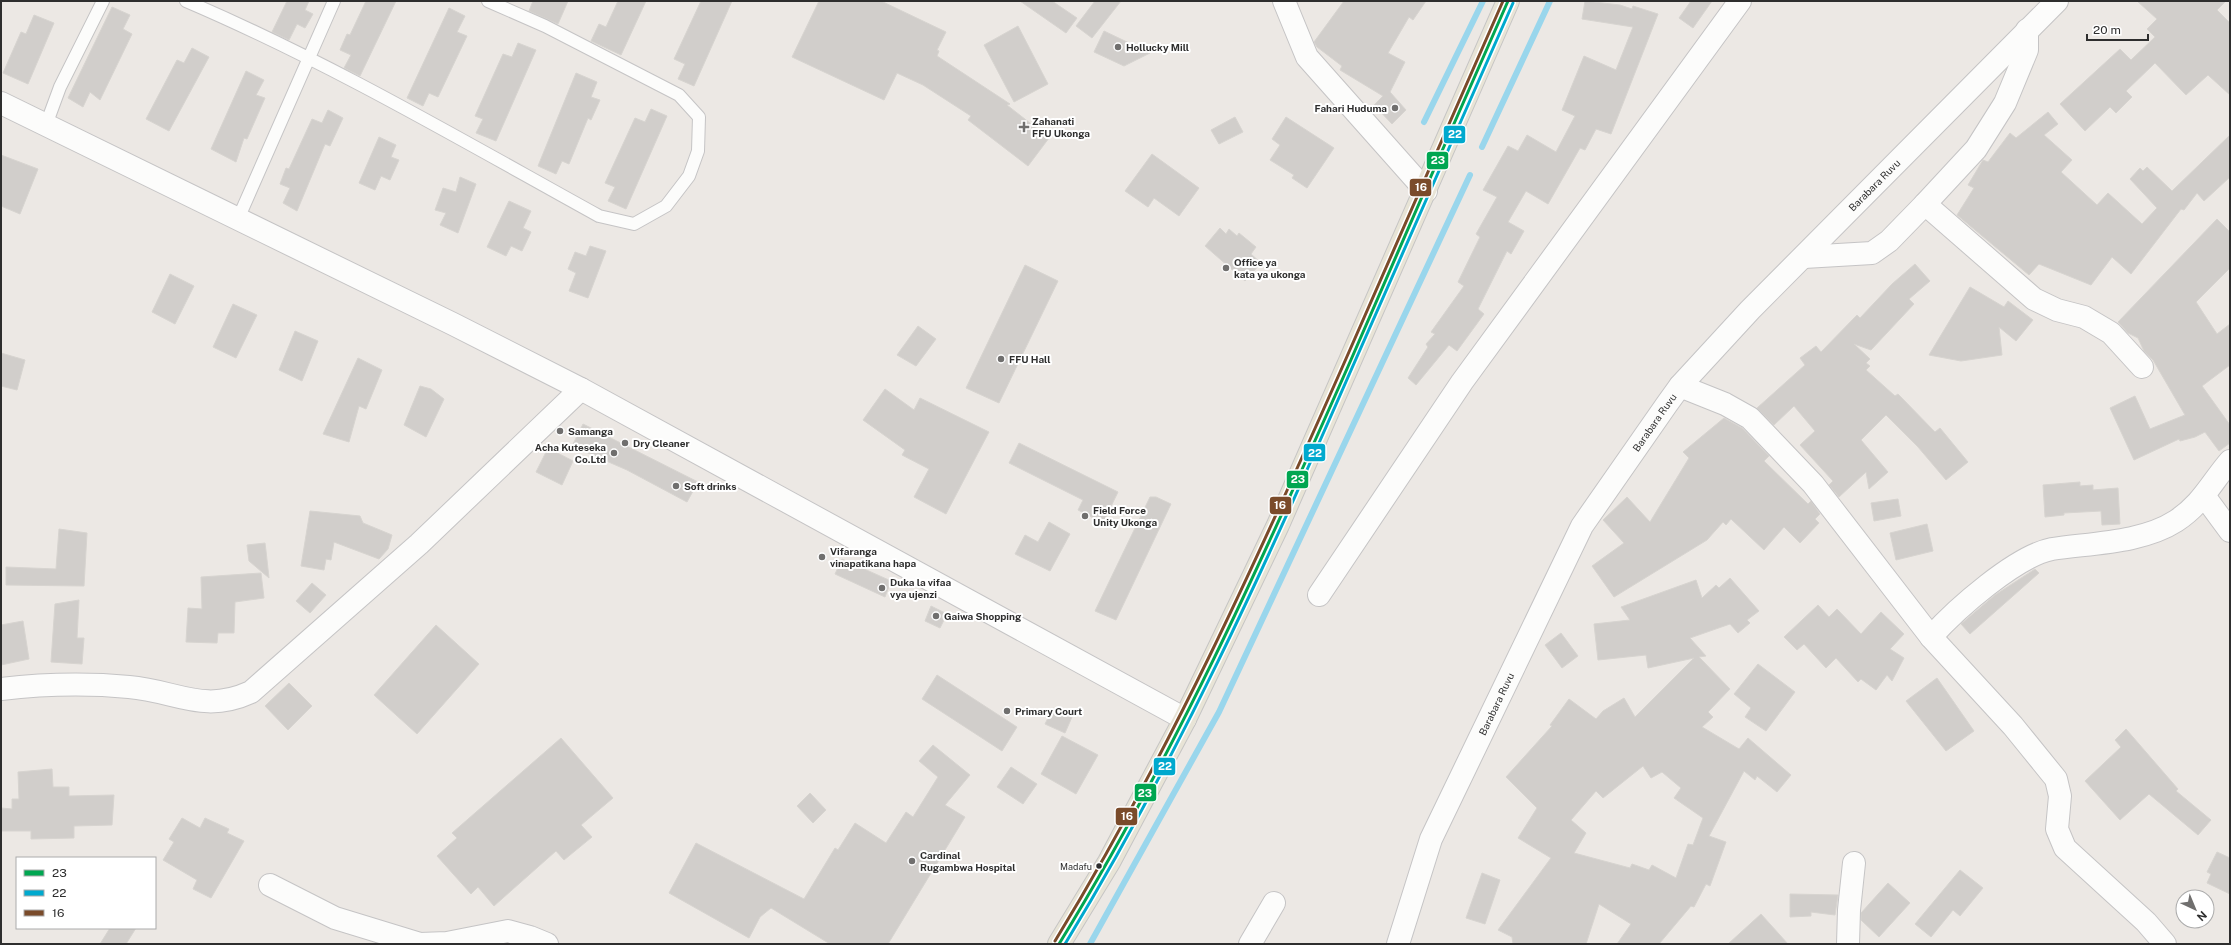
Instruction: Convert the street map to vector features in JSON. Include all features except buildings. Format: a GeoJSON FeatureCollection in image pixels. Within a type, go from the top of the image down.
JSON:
{"type":"FeatureCollection","features":[{"type":"Feature","properties":{"kind":"main road"},"geometry":{"type":"LineString","coordinates":[[1059,944],[1109,862],[1185,719],[1278,525],[1426,191],[1508,1]]}},
{"type":"Feature","properties":{"kind":"street"},"geometry":{"type":"LineString","coordinates":[[1284,1],[1307,57],[1426,191]]}},
{"type":"Feature","properties":{"kind":"street"},"geometry":{"type":"LineString","coordinates":[[1319,595],[1462,382],[1690,67],[1740,1]]}},
{"type":"Feature","properties":{"kind":"street","name":"Barabara Ruvu"},"geometry":{"type":"LineString","coordinates":[[1398,944],[1431,840],[1582,526],[1680,386],[1750,310],[2057,1]]}},
{"type":"Feature","properties":{"kind":"street"},"geometry":{"type":"LineString","coordinates":[[1804,257],[1872,253],[1889,242],[1976,149],[2005,103],[2027,50],[2028,30]]}},
{"type":"Feature","properties":{"kind":"street"},"geometry":{"type":"LineString","coordinates":[[1,103],[581,389],[1185,719]]}},
{"type":"Feature","properties":{"kind":"street"},"geometry":{"type":"LineString","coordinates":[[1925,204],[2034,299],[2057,310],[2084,317],[2111,333],[2142,367]]}},
{"type":"Feature","properties":{"kind":"street"},"geometry":{"type":"LineString","coordinates":[[1680,386],[1725,404],[1750,418],[1817,490],[1931,637],[2013,726],[2056,779],[2060,796],[2057,829],[2064,848],[2146,922],[2165,944]]}},
{"type":"Feature","properties":{"kind":"street"},"geometry":{"type":"LineString","coordinates":[[1,689],[40,684],[86,683],[132,687],[204,702],[234,700],[251,692],[419,544],[581,389]]}},
{"type":"Feature","properties":{"kind":"street"},"geometry":{"type":"LineString","coordinates":[[1931,637],[1944,622],[1998,577],[2025,558],[2051,549],[2103,543],[2154,532],[2176,521],[2205,497],[2219,474],[2230,461]]}},
{"type":"Feature","properties":{"kind":"street"},"geometry":{"type":"LineString","coordinates":[[2205,497],[2230,532]]}},
{"type":"Feature","properties":{"kind":"street"},"geometry":{"type":"LineString","coordinates":[[1848,944],[1849,910],[1854,863]]}},
{"type":"Feature","properties":{"kind":"street"},"geometry":{"type":"LineString","coordinates":[[270,885],[335,918],[420,944],[448,943],[508,932],[530,937],[547,944]]}},
{"type":"Feature","properties":{"kind":"street"},"geometry":{"type":"LineString","coordinates":[[1250,944],[1274,903]]}},
{"type":"Feature","properties":{"kind":"lane"},"geometry":{"type":"LineString","coordinates":[[46,125],[60,87],[103,1]]}},
{"type":"Feature","properties":{"kind":"lane"},"geometry":{"type":"LineString","coordinates":[[186,1],[308,58],[599,216],[634,224],[666,206],[689,176],[698,151],[699,116],[679,95],[545,26],[488,1]]}},
{"type":"Feature","properties":{"kind":"lane"},"geometry":{"type":"LineString","coordinates":[[238,219],[334,1]]}},
{"type":"Feature","properties":{"kind":"waterway"},"geometry":{"type":"LineString","coordinates":[[1424,122],[1483,1]]}},
{"type":"Feature","properties":{"kind":"waterway"},"geometry":{"type":"LineString","coordinates":[[1482,147],[1550,1]]}},
{"type":"Feature","properties":{"kind":"waterway"},"geometry":{"type":"LineString","coordinates":[[1090,944],[1219,712],[1470,175]]}},
{"type":"Feature","properties":{"kind":"transit line","name":"16"},"geometry":{"type":"LineString","coordinates":[[1055,941],[1136,800],[1173,729],[1244,583],[1345,361],[1503,1]]}},
{"type":"Feature","properties":{"kind":"transit line","name":"23"},"geometry":{"type":"LineString","coordinates":[[1059,944],[1101,874],[1140,803],[1178,731],[1249,585],[1350,362],[1508,1]]}},
{"type":"Feature","properties":{"kind":"transit line","name":"22"},"geometry":{"type":"LineString","coordinates":[[1065,944],[1106,875],[1145,804],[1182,733],[1253,588],[1320,442],[1513,3]]}},
{"type":"Feature","properties":{"kind":"place","name":"Hollucky Mill"},"geometry":{"type":"Point","coordinates":[1118,47]}},
{"type":"Feature","properties":{"kind":"place","name":"Fahari Huduma"},"geometry":{"type":"Point","coordinates":[1395,108]}},
{"type":"Feature","properties":{"kind":"place","name":"Zahanati FFU Ukonga"},"geometry":{"type":"Point","coordinates":[1024,127]}},
{"type":"Feature","properties":{"kind":"place","name":"Office ya kata ya ukonga"},"geometry":{"type":"Point","coordinates":[1226,268]}},
{"type":"Feature","properties":{"kind":"place","name":"FFU Hall"},"geometry":{"type":"Point","coordinates":[1001,359]}},
{"type":"Feature","properties":{"kind":"place","name":"Samanga"},"geometry":{"type":"Point","coordinates":[560,431]}},
{"type":"Feature","properties":{"kind":"place","name":"Dry Cleaner"},"geometry":{"type":"Point","coordinates":[625,443]}},
{"type":"Feature","properties":{"kind":"place","name":"Acha Kuteseka Co.Ltd"},"geometry":{"type":"Point","coordinates":[614,453]}},
{"type":"Feature","properties":{"kind":"place","name":"Soft drinks"},"geometry":{"type":"Point","coordinates":[676,486]}},
{"type":"Feature","properties":{"kind":"place","name":"Field Force Unity Ukonga"},"geometry":{"type":"Point","coordinates":[1085,516]}},
{"type":"Feature","properties":{"kind":"place","name":"Vifaranga vinapatikana hapa"},"geometry":{"type":"Point","coordinates":[822,557]}},
{"type":"Feature","properties":{"kind":"place","name":"Duka la vifaa vya ujenzi"},"geometry":{"type":"Point","coordinates":[882,588]}},
{"type":"Feature","properties":{"kind":"place","name":"Gaiwa Shopping"},"geometry":{"type":"Point","coordinates":[936,616]}},
{"type":"Feature","properties":{"kind":"place","name":"Primary Court"},"geometry":{"type":"Point","coordinates":[1007,711]}},
{"type":"Feature","properties":{"kind":"place","name":"Cardinal Rugambwa Hospital"},"geometry":{"type":"Point","coordinates":[912,861]}},
{"type":"Feature","properties":{"kind":"place","name":"Madafu"},"geometry":{"type":"Point","coordinates":[1099,866]}}]}
